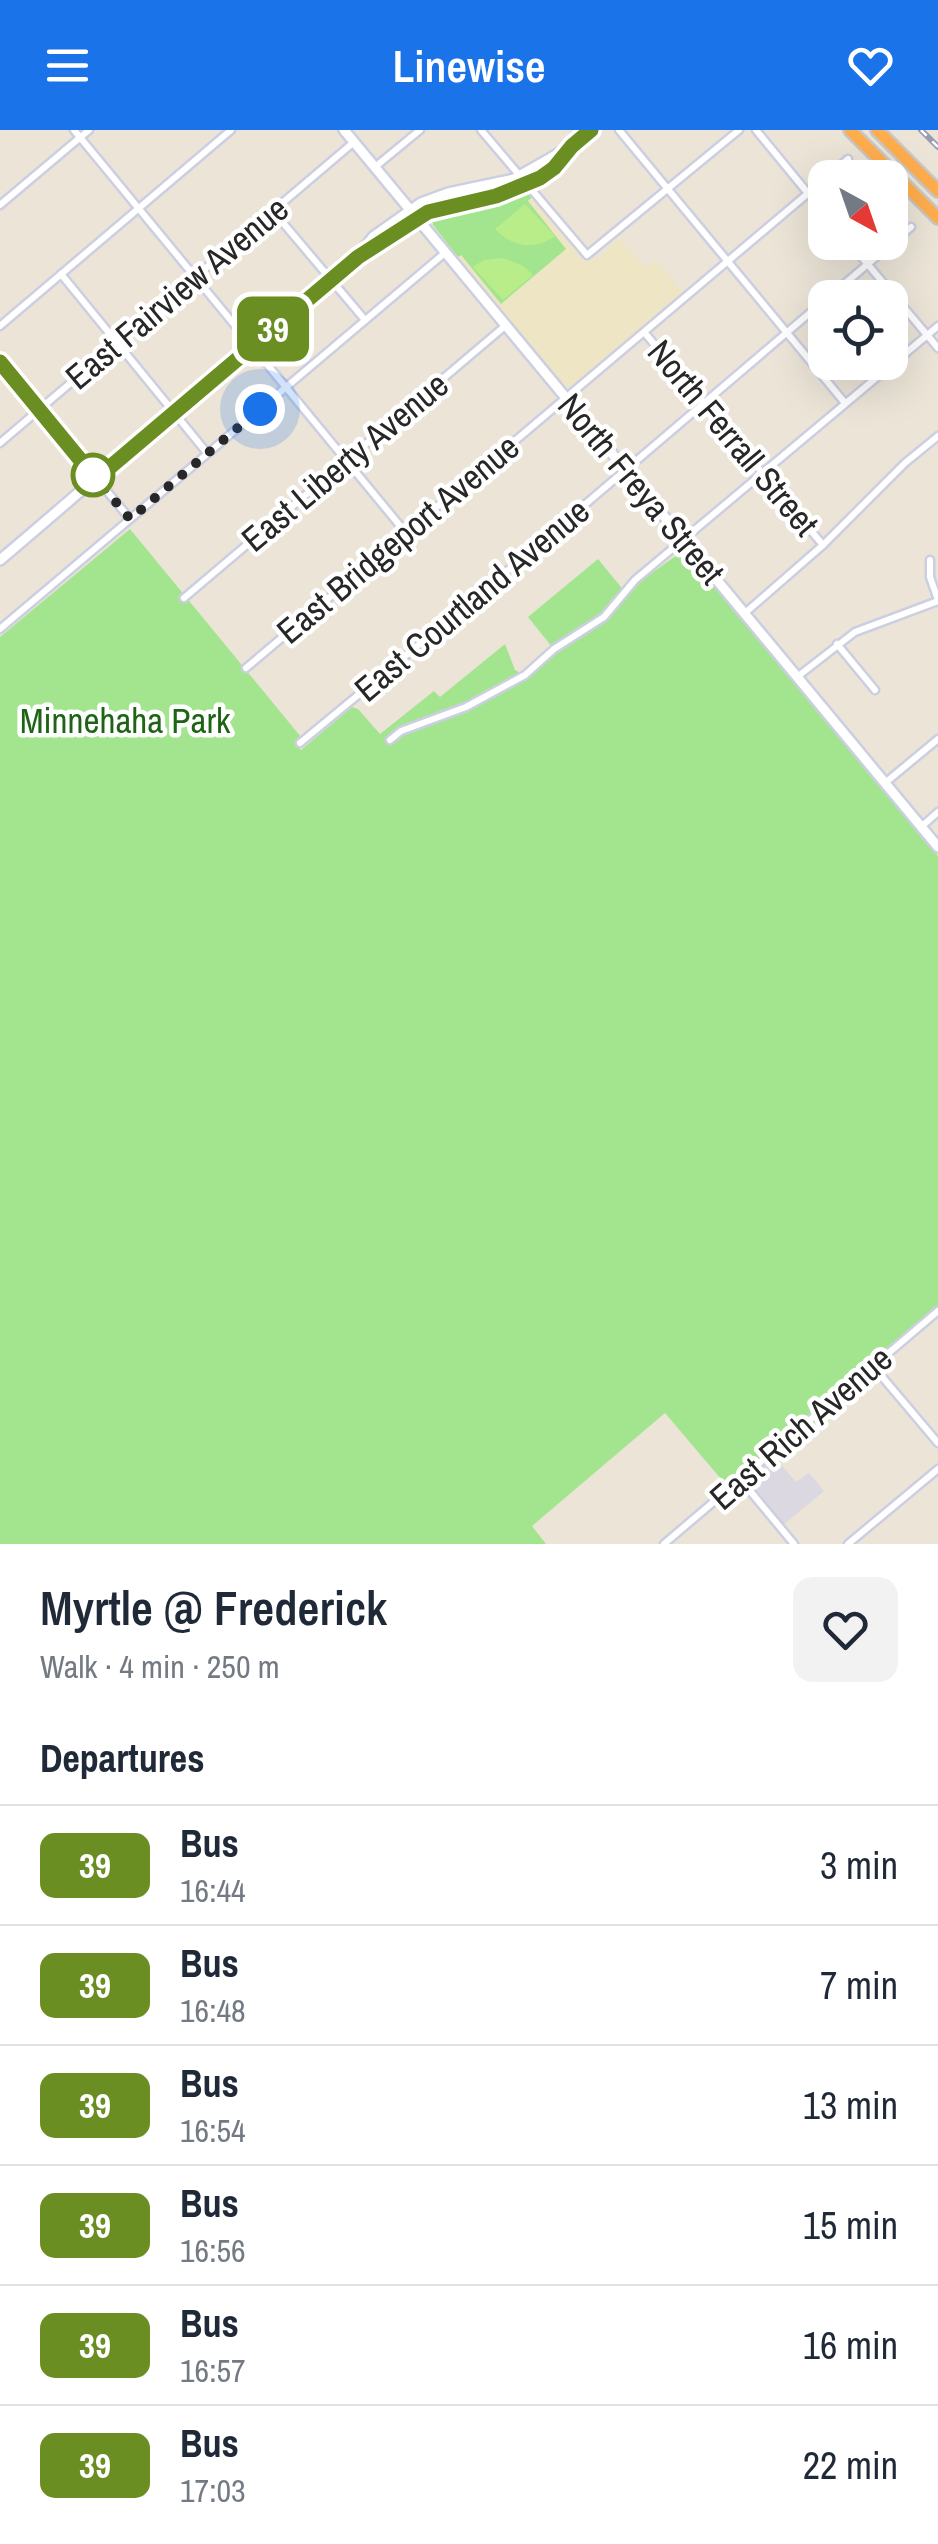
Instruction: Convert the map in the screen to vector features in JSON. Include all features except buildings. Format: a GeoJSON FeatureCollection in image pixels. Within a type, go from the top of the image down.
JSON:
{"type":"FeatureCollection","features":[{"type":"Feature","properties":{"kind":"highway"},"geometry":{"type":"LineString","coordinates":[[850,130],[938,218]]}},
{"type":"Feature","properties":{"kind":"highway"},"geometry":{"type":"LineString","coordinates":[[877,130],[938,191]]}},
{"type":"Feature","properties":{"kind":"street"},"geometry":{"type":"LineString","coordinates":[[74,130],[406,533]]}},
{"type":"Feature","properties":{"kind":"street"},"geometry":{"type":"LineString","coordinates":[[0,205],[89,130]]}},
{"type":"Feature","properties":{"kind":"street"},"geometry":{"type":"LineString","coordinates":[[0,326],[231,130]]}},
{"type":"Feature","properties":{"kind":"street","name":"North Freya Street"},"geometry":{"type":"LineString","coordinates":[[344,130],[938,847]]}},
{"type":"Feature","properties":{"kind":"street"},"geometry":{"type":"LineString","coordinates":[[375,167],[420,130]]}},
{"type":"Feature","properties":{"kind":"street"},"geometry":{"type":"LineString","coordinates":[[481,130],[587,255],[739,130]]}},
{"type":"Feature","properties":{"kind":"street"},"geometry":{"type":"LineString","coordinates":[[413,213],[496,196],[554,168],[591,130]]}},
{"type":"Feature","properties":{"kind":"street"},"geometry":{"type":"LineString","coordinates":[[619,130],[845,404]]}},
{"type":"Feature","properties":{"kind":"street"},"geometry":{"type":"LineString","coordinates":[[756,130],[807,194]]}},
{"type":"Feature","properties":{"kind":"street","name":"East Fairview Avenue"},"geometry":{"type":"LineString","coordinates":[[0,443],[354,142]]}},
{"type":"Feature","properties":{"kind":"street"},"geometry":{"type":"LineString","coordinates":[[500,152],[508,176],[504,182]]}},
{"type":"Feature","properties":{"kind":"street"},"geometry":{"type":"LineString","coordinates":[[0,560],[330,280],[380,245],[413,213],[448,193],[524,180]]}},
{"type":"Feature","properties":{"kind":"street","name":"East Bridgeport Avenue"},"geometry":{"type":"LineString","coordinates":[[246,668],[807,194]]}},
{"type":"Feature","properties":{"kind":"street"},"geometry":{"type":"LineString","coordinates":[[274,211],[364,320]]}},
{"type":"Feature","properties":{"kind":"street","name":"East Courtland Avenue"},"geometry":{"type":"LineString","coordinates":[[849,280],[911,227]]}},
{"type":"Feature","properties":{"kind":"street"},"geometry":{"type":"LineString","coordinates":[[0,629],[446,252]]}},
{"type":"Feature","properties":{"kind":"street"},"geometry":{"type":"LineString","coordinates":[[865,260],[938,348]]}},
{"type":"Feature","properties":{"kind":"street"},"geometry":{"type":"LineString","coordinates":[[61,274],[207,453]]}},
{"type":"Feature","properties":{"kind":"street","name":"East Courtland Avenue"},"geometry":{"type":"LineString","coordinates":[[300,743],[467,606],[808,314]]}},
{"type":"Feature","properties":{"kind":"street","name":"East Liberty Avenue"},"geometry":{"type":"LineString","coordinates":[[184,598],[505,326]]}},
{"type":"Feature","properties":{"kind":"street"},"geometry":{"type":"LineString","coordinates":[[390,740],[400,731],[466,707],[525,675],[554,649],[604,617],[635,580],[938,326]]}},
{"type":"Feature","properties":{"kind":"street","name":"North Ferrall Street"},"geometry":{"type":"LineString","coordinates":[[644,331],[823,545]]}},
{"type":"Feature","properties":{"kind":"street"},"geometry":{"type":"LineString","coordinates":[[0,362],[130,519]]}},
{"type":"Feature","properties":{"kind":"street"},"geometry":{"type":"LineString","coordinates":[[744,613],[823,545],[905,463],[936,440]]}},
{"type":"Feature","properties":{"kind":"street"},"geometry":{"type":"LineString","coordinates":[[797,677],[855,632],[938,600],[930,576],[930,560]]}},
{"type":"Feature","properties":{"kind":"street"},"geometry":{"type":"LineString","coordinates":[[836,644],[875,690]]}},
{"type":"Feature","properties":{"kind":"street"},"geometry":{"type":"LineString","coordinates":[[884,783],[938,739]]}},
{"type":"Feature","properties":{"kind":"street"},"geometry":{"type":"LineString","coordinates":[[921,826],[938,812]]}},
{"type":"Feature","properties":{"kind":"street","name":"East Rich Avenue"},"geometry":{"type":"LineString","coordinates":[[664,1544],[938,1311]]}},
{"type":"Feature","properties":{"kind":"street"},"geometry":{"type":"LineString","coordinates":[[873,1366],[938,1443]]}},
{"type":"Feature","properties":{"kind":"street"},"geometry":{"type":"LineString","coordinates":[[848,1544],[938,1469]]}},
{"type":"Feature","properties":{"kind":"street"},"geometry":{"type":"LineString","coordinates":[[741,1480],[794,1544]]}},
{"type":"Feature","properties":{"kind":"shaded area"},"geometry":{"type":"Polygon","coordinates":[[[532,197],[584,261],[597,259],[619,237],[646,268],[656,260],[683,292],[571,386],[564,385],[458,257],[532,197]]]}},
{"type":"Feature","properties":{"kind":"shaded area"},"geometry":{"type":"Polygon","coordinates":[[[774,1456],[796,1482],[809,1473],[824,1491],[783,1525],[746,1480],[774,1456]]]}},
{"type":"Feature","properties":{"kind":"green space"},"geometry":{"type":"Polygon","coordinates":[[[526,192],[532,197],[528,201],[566,249],[501,304],[461,255],[458,257],[432,219],[461,206],[526,192]]]}},
{"type":"Feature","properties":{"kind":"green space"},"geometry":{"type":"Polygon","coordinates":[[[525,204],[555,236],[539,244],[524,245],[495,229],[525,204]]]}},
{"type":"Feature","properties":{"kind":"green space"},"geometry":{"type":"Polygon","coordinates":[[[504,258],[533,275],[503,300],[473,267],[484,260],[504,258]]]}},
{"type":"Feature","properties":{"kind":"green space","name":"Minnehaha Park"},"geometry":{"type":"Polygon","coordinates":[[[130,529],[301,737],[295,743],[301,750],[352,707],[380,734],[434,691],[440,697],[505,644],[515,670],[522,674],[552,647],[528,617],[598,559],[625,592],[684,550],[938,856],[938,1306],[727,1486],[665,1413],[532,1526],[546,1544],[0,1544],[0,637],[130,529]]]}},
{"type":"Feature","properties":{"kind":"railway"},"geometry":{"type":"LineString","coordinates":[[921,130],[938,147]]}},
{"type":"Feature","properties":{"kind":"bus line","name":"39"},"geometry":{"type":"LineString","coordinates":[[0,362],[96,479],[358,257],[428,212],[453,203],[496,196],[540,178],[591,130]]}},
{"type":"Feature","properties":{"kind":"route"},"geometry":{"type":"LineString","coordinates":[[93,475],[130,519],[260,409]]}}]}
